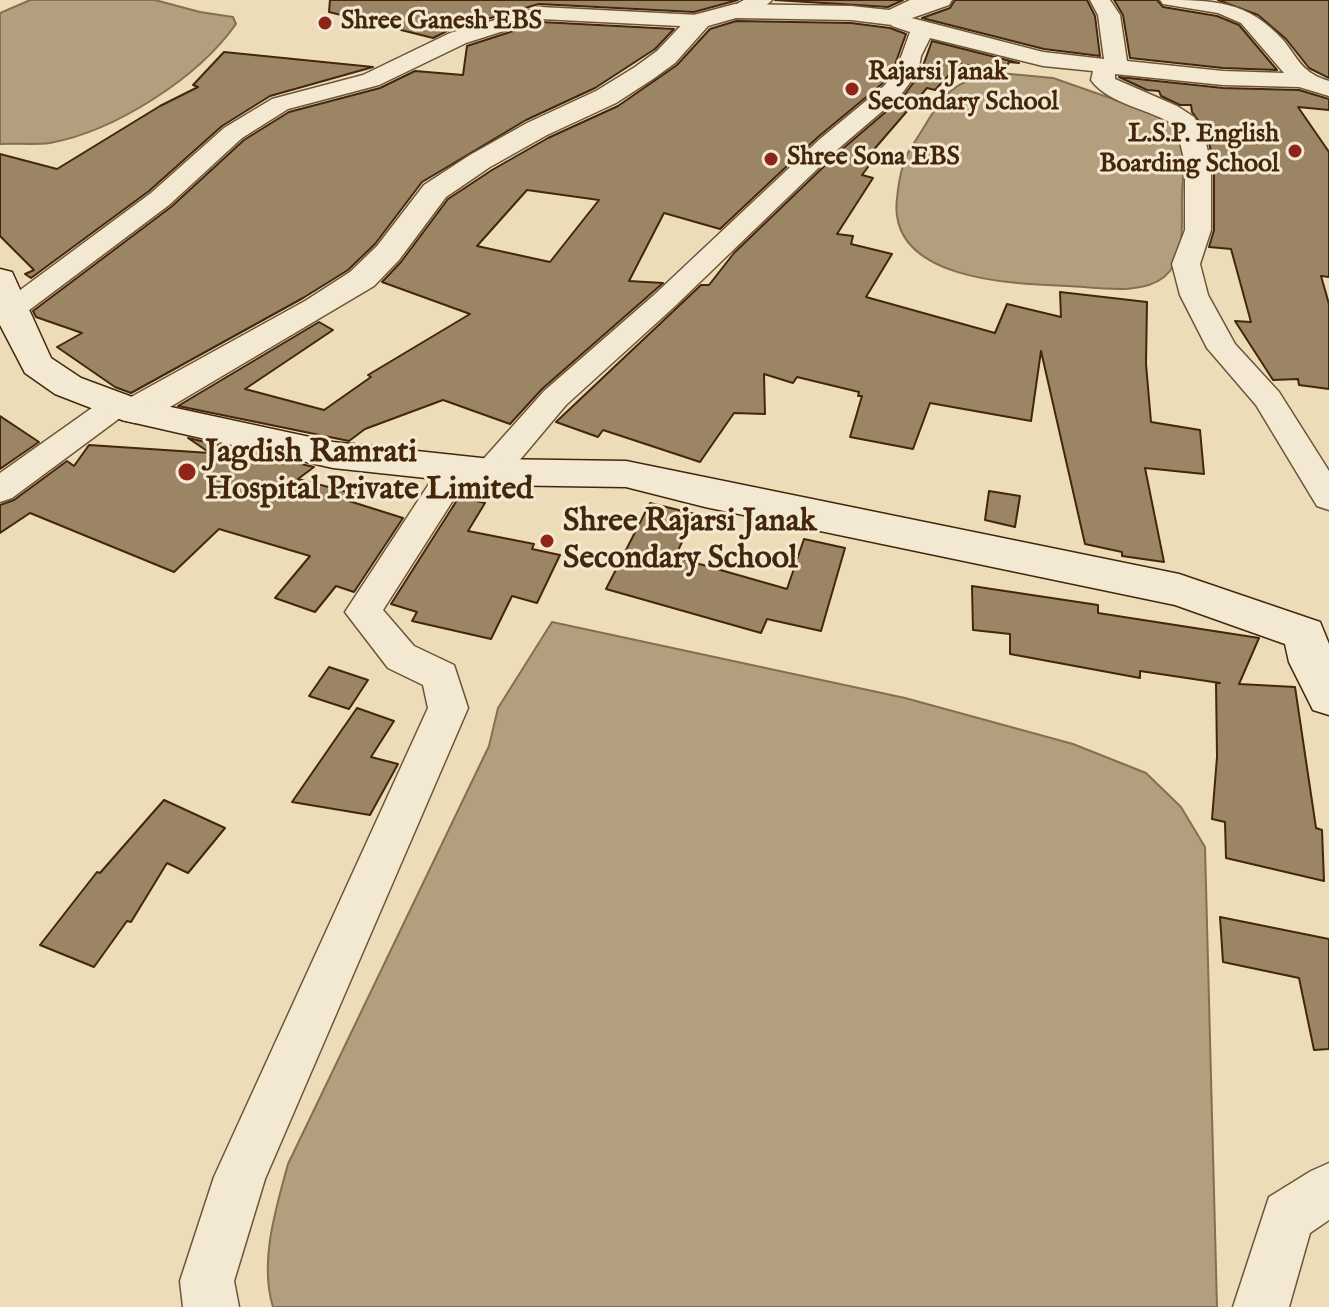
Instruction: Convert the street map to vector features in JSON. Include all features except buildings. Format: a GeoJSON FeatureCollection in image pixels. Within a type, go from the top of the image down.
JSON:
{"type":"FeatureCollection","features":[{"type":"Feature","properties":{"kind":"street"},"geometry":{"type":"LineString","coordinates":[[564,0],[554,8],[458,38],[371,80],[280,104],[255,118],[209,154],[160,199],[5,298],[37,365],[68,386],[126,408],[333,455],[473,470],[626,474],[1179,590],[1317,638],[1311,662],[1329,697]]}},
{"type":"Feature","properties":{"kind":"street"},"geometry":{"type":"LineString","coordinates":[[540,13],[699,21],[762,0]]}},
{"type":"Feature","properties":{"kind":"street"},"geometry":{"type":"LineString","coordinates":[[892,18],[919,5],[940,0]]}},
{"type":"Feature","properties":{"kind":"street"},"geometry":{"type":"LineString","coordinates":[[1100,0],[1109,15],[1116,63],[1103,80],[1110,87],[1169,111],[1185,122],[1191,132],[1198,163],[1198,230],[1186,264],[1194,295],[1222,348],[1268,399],[1329,498]]}},
{"type":"Feature","properties":{"kind":"street"},"geometry":{"type":"LineString","coordinates":[[1170,0],[1211,5],[1249,18],[1260,27],[1301,80]]}},
{"type":"Feature","properties":{"kind":"street"},"geometry":{"type":"LineString","coordinates":[[735,11],[851,13],[892,18],[921,29],[1043,59],[1223,78],[1301,80],[1329,89]]}},
{"type":"Feature","properties":{"kind":"street"},"geometry":{"type":"LineString","coordinates":[[0,490],[126,408],[317,308],[362,279],[388,253],[435,191],[491,155],[606,97],[644,73],[666,57],[699,21]]}},
{"type":"Feature","properties":{"kind":"street"},"geometry":{"type":"LineString","coordinates":[[211,1307],[207,1281],[240,1177],[448,708],[440,676],[401,657],[363,612],[473,470],[664,301],[829,144],[892,91],[907,72],[921,29]]}},
{"type":"Feature","properties":{"kind":"street"},"geometry":{"type":"LineString","coordinates":[[1261,1307],[1288,1216],[1329,1189]]}},
{"type":"Feature","properties":{"kind":"shaded area"},"geometry":{"type":"Polygon","coordinates":[[[30,0],[155,0],[233,17],[236,24],[200,64],[178,82],[127,114],[75,137],[50,143],[0,144],[0,13],[30,0]]]}},
{"type":"Feature","properties":{"kind":"shaded area"},"geometry":{"type":"Polygon","coordinates":[[[1000,73],[1053,78],[1173,120],[1183,157],[1182,229],[1180,250],[1164,277],[1143,287],[1118,289],[1016,283],[957,272],[932,261],[911,246],[899,225],[897,198],[909,152],[938,105],[955,88],[981,76],[1000,73]]]}},
{"type":"Feature","properties":{"kind":"shaded area"},"geometry":{"type":"Polygon","coordinates":[[[552,622],[905,698],[1073,744],[1146,773],[1181,807],[1205,847],[1217,1307],[273,1307],[268,1254],[288,1164],[489,746],[498,708],[552,622]]]}},
{"type":"Feature","properties":{"kind":"place","name":"Shree Ganesh EBS"},"geometry":{"type":"Point","coordinates":[325,23]}},
{"type":"Feature","properties":{"kind":"place","name":"Rajarsi Janak Secondary School"},"geometry":{"type":"Point","coordinates":[852,89]}},
{"type":"Feature","properties":{"kind":"place","name":"L.S.P. English Boarding School"},"geometry":{"type":"Point","coordinates":[1295,151]}},
{"type":"Feature","properties":{"kind":"place","name":"Shree Sona EBS"},"geometry":{"type":"Point","coordinates":[771,159]}},
{"type":"Feature","properties":{"kind":"place","name":"Jagdish Ramrati Hospital Private Limited"},"geometry":{"type":"Point","coordinates":[187,472]}},
{"type":"Feature","properties":{"kind":"place","name":"Shree Rajarsi Janak Secondary School"},"geometry":{"type":"Point","coordinates":[547,541]}}]}
